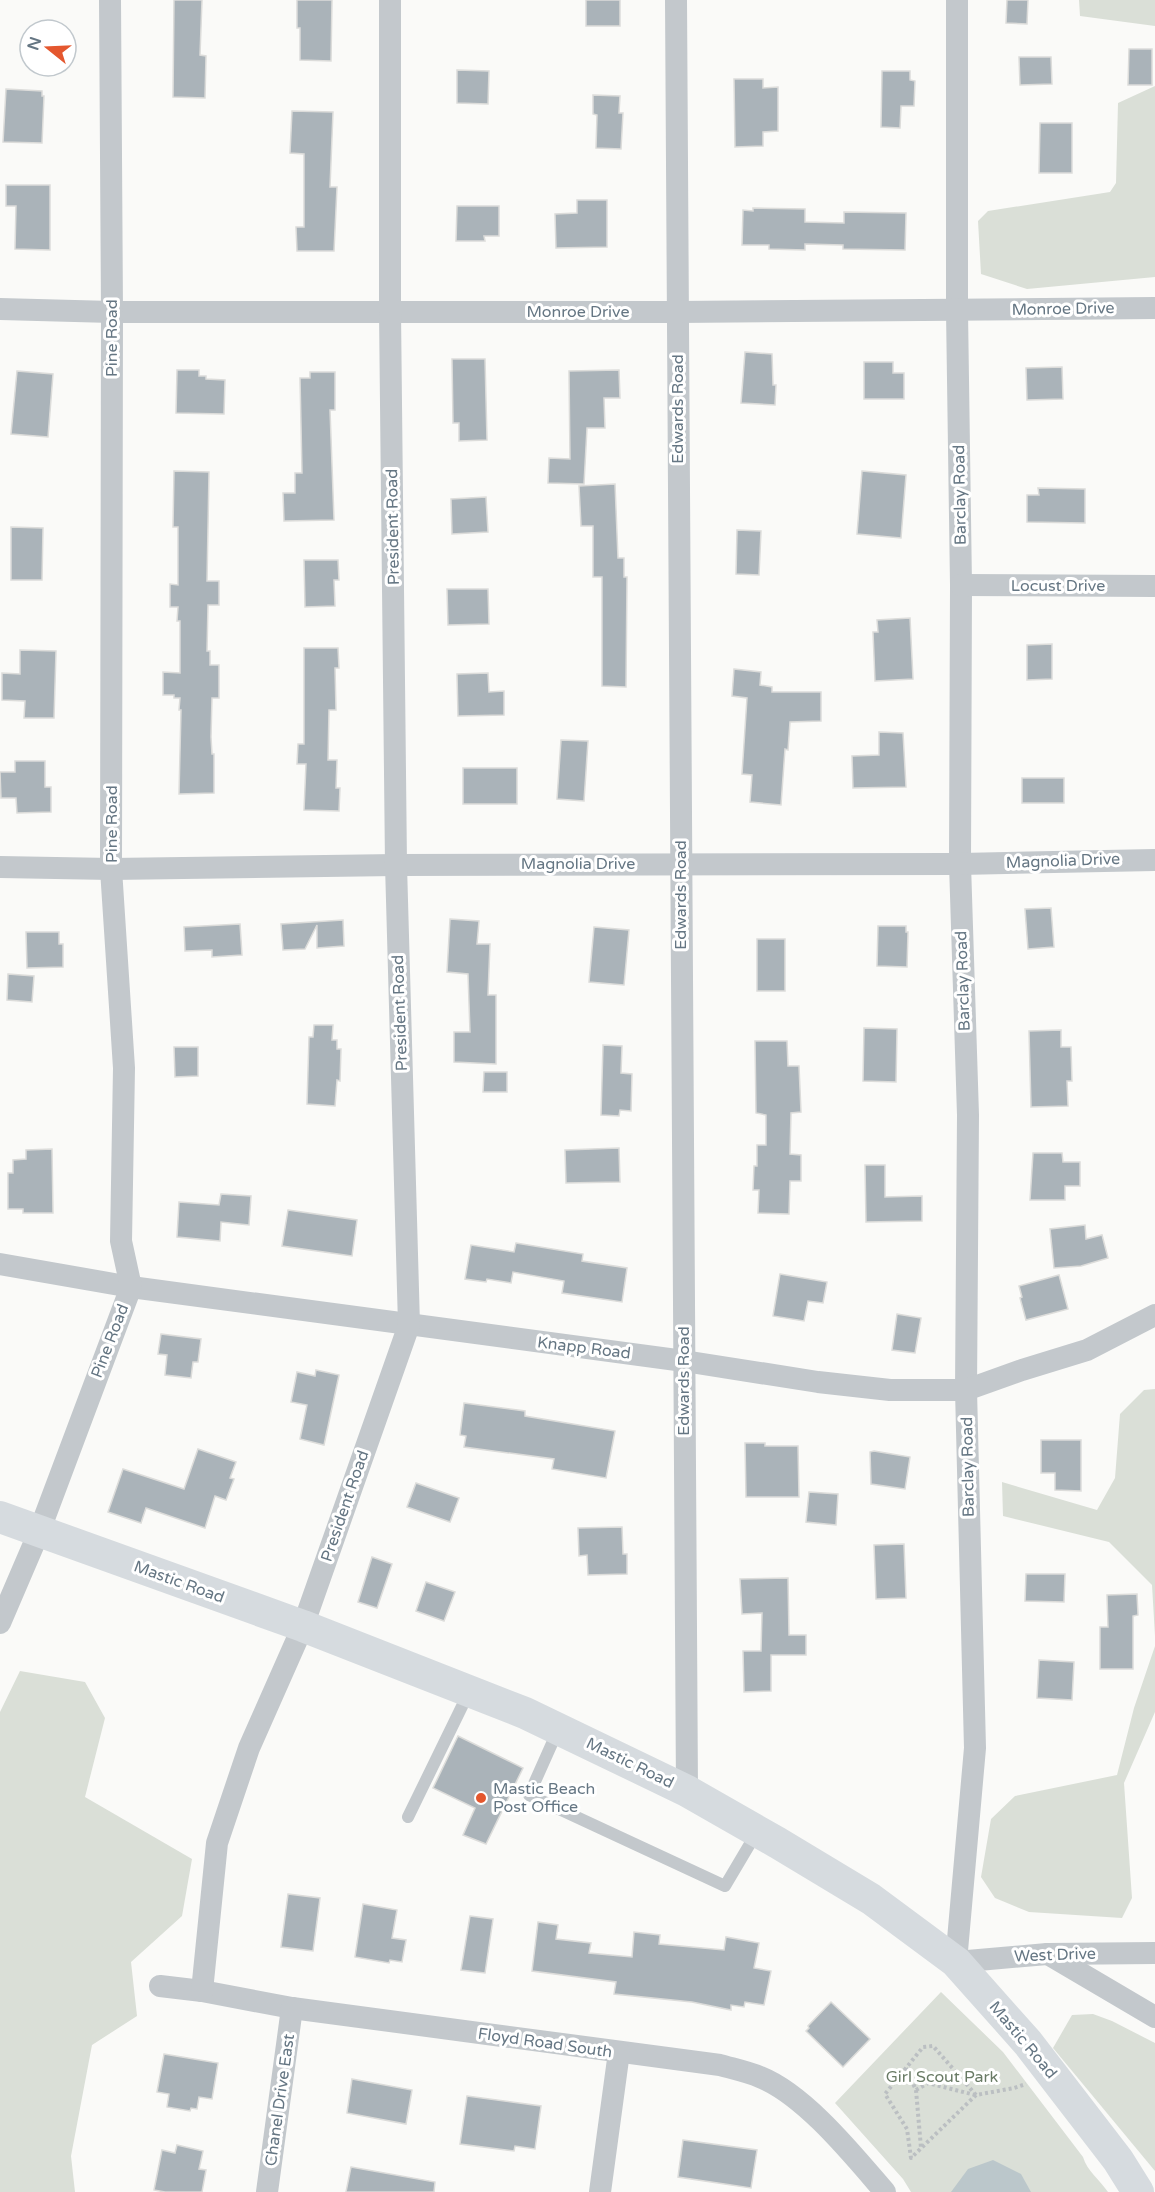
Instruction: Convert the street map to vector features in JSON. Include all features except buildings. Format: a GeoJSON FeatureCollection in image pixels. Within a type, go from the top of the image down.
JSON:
{"type":"FeatureCollection","features":[{"type":"Feature","properties":{"kind":"main road","name":"Mastic Road"},"geometry":{"type":"LineString","coordinates":[[0,1517],[303,1626],[470,1690],[525,1713],[687,1791],[757,1831],[871,1899],[956,1962],[1028,2043],[1118,2160],[1138,2192]]}},
{"type":"Feature","properties":{"kind":"street","name":"Pine Road"},"geometry":{"type":"LineString","coordinates":[[0,1623],[39,1532],[131,1287],[121,1241],[124,1068],[111,869],[110,0]]}},
{"type":"Feature","properties":{"kind":"street","name":"President Road"},"geometry":{"type":"LineString","coordinates":[[202,1991],[218,1843],[249,1748],[303,1626],[409,1325],[396,865],[390,311],[390,0]]}},
{"type":"Feature","properties":{"kind":"street","name":"Edwards Road"},"geometry":{"type":"LineString","coordinates":[[676,0],[687,1791]]}},
{"type":"Feature","properties":{"kind":"street","name":"Barclay Road"},"geometry":{"type":"LineString","coordinates":[[956,1962],[975,1748],[966,1390],[968,1115],[960,864],[961,585],[957,311],[957,0]]}},
{"type":"Feature","properties":{"kind":"street","name":"Monroe Drive"},"geometry":{"type":"LineString","coordinates":[[0,309],[112,312],[678,312],[1155,308]]}},
{"type":"Feature","properties":{"kind":"street","name":"Locust Drive"},"geometry":{"type":"LineString","coordinates":[[961,585],[1155,586]]}},
{"type":"Feature","properties":{"kind":"street","name":"Magnolia Drive"},"geometry":{"type":"LineString","coordinates":[[0,867],[111,869],[396,865],[960,864],[1155,860]]}},
{"type":"Feature","properties":{"kind":"street","name":"Knapp Road"},"geometry":{"type":"LineString","coordinates":[[0,1264],[131,1287],[890,1390],[966,1390],[1087,1350],[1155,1315]]}},
{"type":"Feature","properties":{"kind":"street","name":"West Drive"},"geometry":{"type":"LineString","coordinates":[[956,1962],[1047,1954],[1155,1953]]}},
{"type":"Feature","properties":{"kind":"street"},"geometry":{"type":"LineString","coordinates":[[1047,1954],[1155,2017]]}},
{"type":"Feature","properties":{"kind":"street","name":"Floyd Road South"},"geometry":{"type":"LineString","coordinates":[[160,1986],[202,1991],[292,2008],[720,2065],[761,2077],[799,2099],[885,2192]]}},
{"type":"Feature","properties":{"kind":"street","name":"Chanel Drive East"},"geometry":{"type":"LineString","coordinates":[[267,2192],[292,2008]]}},
{"type":"Feature","properties":{"kind":"street"},"geometry":{"type":"LineString","coordinates":[[600,2192],[619,2052]]}},
{"type":"Feature","properties":{"kind":"lane"},"geometry":{"type":"LineString","coordinates":[[408,1817],[470,1690]]}},
{"type":"Feature","properties":{"kind":"lane"},"geometry":{"type":"LineString","coordinates":[[559,1729],[529,1795],[725,1886],[757,1831]]}},
{"type":"Feature","properties":{"kind":"path"},"geometry":{"type":"LineString","coordinates":[[933,2046],[976,2095],[911,2158],[908,2129],[885,2094],[923,2047],[933,2046]]}},
{"type":"Feature","properties":{"kind":"path"},"geometry":{"type":"LineString","coordinates":[[906,2068],[916,2090],[921,2149]]}},
{"type":"Feature","properties":{"kind":"path"},"geometry":{"type":"LineString","coordinates":[[916,2090],[928,2083],[976,2095],[1014,2088],[1052,2074]]}},
{"type":"Feature","properties":{"kind":"green space"},"geometry":{"type":"Polygon","coordinates":[[[1079,0],[1155,0],[1155,26],[1080,16],[1079,0]]]}},
{"type":"Feature","properties":{"kind":"green space"},"geometry":{"type":"Polygon","coordinates":[[[1155,86],[1155,277],[1027,289],[981,274],[978,221],[988,211],[1110,192],[1116,183],[1118,103],[1155,86]]]}},
{"type":"Feature","properties":{"kind":"green space"},"geometry":{"type":"Polygon","coordinates":[[[1155,1389],[1155,1636],[1152,1585],[1109,1542],[1003,1516],[1002,1482],[1097,1510],[1115,1478],[1120,1414],[1144,1390],[1155,1389]]]}},
{"type":"Feature","properties":{"kind":"green space"},"geometry":{"type":"Polygon","coordinates":[[[1155,1646],[1155,1712],[1124,1783],[1132,1898],[1122,1918],[1029,1912],[995,1898],[981,1877],[991,1819],[1015,1796],[1117,1775],[1134,1708],[1155,1646]]]}},
{"type":"Feature","properties":{"kind":"green space"},"geometry":{"type":"Polygon","coordinates":[[[20,1671],[85,1682],[105,1718],[85,1797],[192,1859],[182,1916],[131,1962],[137,2016],[92,2045],[71,2156],[75,2192],[0,2192],[0,1712],[20,1671]]]}},
{"type":"Feature","properties":{"kind":"green space","name":"Girl Scout Park"},"geometry":{"type":"Polygon","coordinates":[[[941,1992],[1003,2052],[1108,2192],[911,2192],[903,2179],[835,2103],[941,1992]]]}},
{"type":"Feature","properties":{"kind":"green space"},"geometry":{"type":"Polygon","coordinates":[[[1093,2014],[1155,2043],[1155,2171],[1053,2048],[1072,2015],[1093,2014]]]}},
{"type":"Feature","properties":{"kind":"shaded area"},"geometry":{"type":"Polygon","coordinates":[[[993,2160],[1021,2174],[1031,2192],[951,2192],[968,2169],[993,2160]]]}},
{"type":"Feature","properties":{"kind":"place","name":"Mastic Beach Post Office"},"geometry":{"type":"Point","coordinates":[481,1798]}}]}
